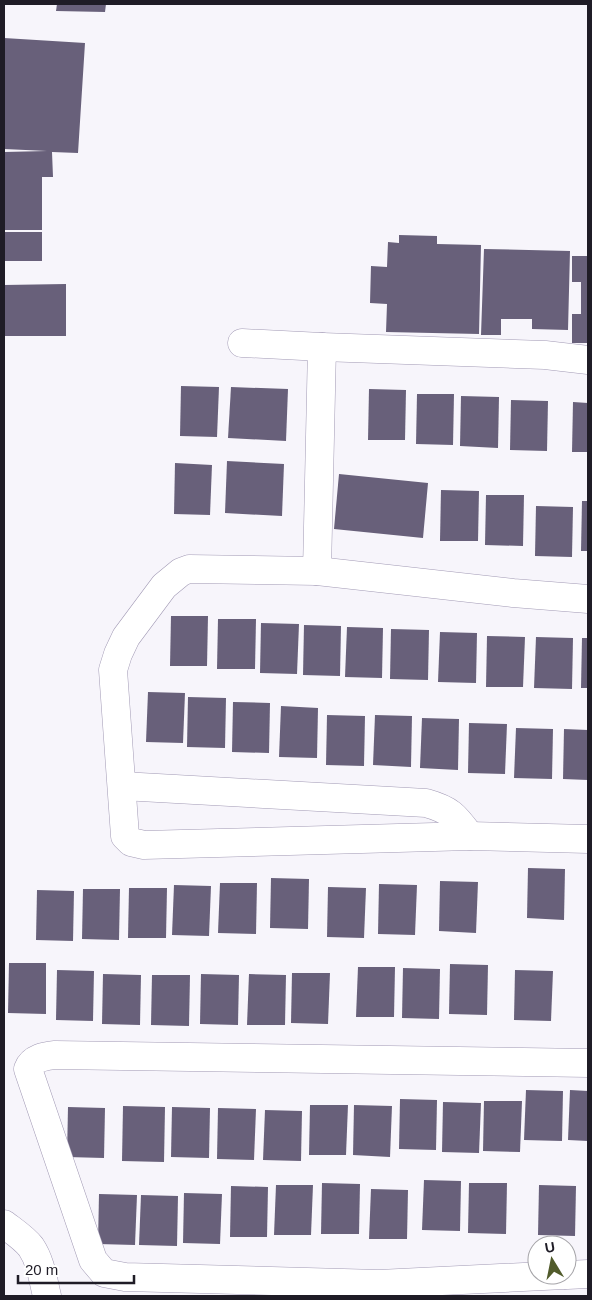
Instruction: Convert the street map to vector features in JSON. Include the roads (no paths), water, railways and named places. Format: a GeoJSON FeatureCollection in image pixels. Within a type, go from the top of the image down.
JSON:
{"type":"FeatureCollection","features":[{"type":"Feature","properties":{"kind":"street"},"geometry":{"type":"LineString","coordinates":[[242,343],[546,355],[588,360]]}},
{"type":"Feature","properties":{"kind":"street"},"geometry":{"type":"LineString","coordinates":[[317,571],[322,347]]}},
{"type":"Feature","properties":{"kind":"street"},"geometry":{"type":"LineString","coordinates":[[588,599],[513,593],[317,571],[189,569],[181,572],[164,586],[126,638],[113,670],[124,836],[131,842],[144,844],[470,836],[588,839]]}},
{"type":"Feature","properties":{"kind":"street"},"geometry":{"type":"LineString","coordinates":[[122,786],[426,803],[442,808],[457,818],[470,836]]}},
{"type":"Feature","properties":{"kind":"street"},"geometry":{"type":"LineString","coordinates":[[527,1277],[379,1284],[125,1277],[104,1273],[93,1260],[28,1069],[30,1064],[43,1056],[55,1055],[588,1063]]}},
{"type":"Feature","properties":{"kind":"street"},"geometry":{"type":"LineString","coordinates":[[4,1224],[30,1246],[39,1262],[47,1296]]}}]}
